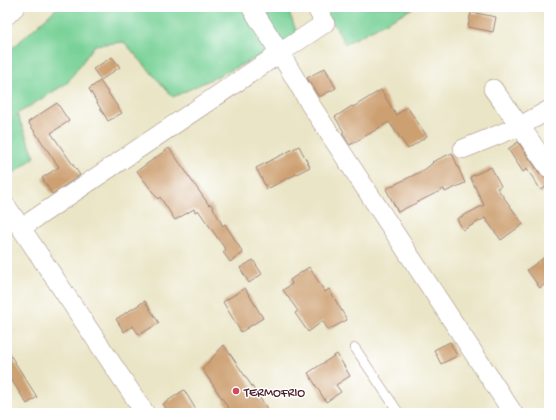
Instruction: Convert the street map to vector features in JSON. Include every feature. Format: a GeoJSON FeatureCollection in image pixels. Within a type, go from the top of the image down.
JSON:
{"type":"FeatureCollection","features":[{"type":"Feature","properties":{"kind":"street"},"geometry":{"type":"LineString","coordinates":[[7,15],[15,7]]}},
{"type":"Feature","properties":{"kind":"street"},"geometry":{"type":"LineString","coordinates":[[251,7],[310,104],[513,413]]}},
{"type":"Feature","properties":{"kind":"street"},"geometry":{"type":"LineString","coordinates":[[21,228],[325,24],[316,7]]}},
{"type":"Feature","properties":{"kind":"street"},"geometry":{"type":"LineString","coordinates":[[493,89],[549,168]]}},
{"type":"Feature","properties":{"kind":"street"},"geometry":{"type":"LineString","coordinates":[[463,149],[520,126],[549,110]]}},
{"type":"Feature","properties":{"kind":"street"},"geometry":{"type":"LineString","coordinates":[[7,208],[145,413]]}},
{"type":"Feature","properties":{"kind":"lane"},"geometry":{"type":"LineString","coordinates":[[355,348],[399,413]]}},
{"type":"Feature","properties":{"kind":"green space"},"geometry":{"type":"Polygon","coordinates":[[[58,7],[287,7],[299,38],[173,97],[124,42],[95,45],[67,83],[17,114],[35,157],[7,178],[7,53],[58,7]]]}},
{"type":"Feature","properties":{"kind":"green space"},"geometry":{"type":"Polygon","coordinates":[[[324,7],[415,7],[345,44],[324,7]]]}},
{"type":"Feature","properties":{"kind":"building"},"geometry":{"type":"Polygon","coordinates":[[[471,12],[496,17],[493,32],[468,27],[471,12]]]}},
{"type":"Feature","properties":{"kind":"building"},"geometry":{"type":"Polygon","coordinates":[[[112,57],[120,67],[101,80],[93,69],[112,57]]]}},
{"type":"Feature","properties":{"kind":"building"},"geometry":{"type":"Polygon","coordinates":[[[325,68],[336,88],[319,97],[307,78],[325,68]]]}},
{"type":"Feature","properties":{"kind":"building"},"geometry":{"type":"Polygon","coordinates":[[[100,81],[122,113],[108,121],[89,89],[100,81]]]}},
{"type":"Feature","properties":{"kind":"building"},"geometry":{"type":"Polygon","coordinates":[[[381,90],[396,115],[407,107],[427,136],[408,149],[389,122],[350,145],[342,133],[344,132],[335,117],[381,90]]]}},
{"type":"Feature","properties":{"kind":"building"},"geometry":{"type":"Polygon","coordinates":[[[57,103],[69,121],[51,133],[80,175],[52,194],[42,178],[59,167],[28,122],[57,103]]]}},
{"type":"Feature","properties":{"kind":"building"},"geometry":{"type":"Polygon","coordinates":[[[518,142],[540,174],[544,178],[549,179],[549,185],[541,190],[527,169],[523,172],[508,149],[518,142]]]}},
{"type":"Feature","properties":{"kind":"building"},"geometry":{"type":"Polygon","coordinates":[[[299,146],[310,167],[267,189],[256,168],[299,146]]]}},
{"type":"Feature","properties":{"kind":"building"},"geometry":{"type":"Polygon","coordinates":[[[169,148],[209,205],[211,204],[223,226],[225,224],[243,253],[230,262],[223,252],[226,250],[198,210],[195,212],[194,209],[175,220],[160,197],[158,199],[137,171],[169,148]]]}},
{"type":"Feature","properties":{"kind":"building"},"geometry":{"type":"Polygon","coordinates":[[[452,153],[465,183],[445,192],[444,189],[398,212],[386,189],[424,170],[433,163],[432,162],[452,153]]]}},
{"type":"Feature","properties":{"kind":"building"},"geometry":{"type":"Polygon","coordinates":[[[491,167],[501,186],[497,188],[523,224],[501,240],[485,218],[463,230],[457,219],[484,205],[470,177],[491,167]]]}},
{"type":"Feature","properties":{"kind":"building"},"geometry":{"type":"Polygon","coordinates":[[[549,254],[549,281],[540,288],[527,270],[549,254]]]}},
{"type":"Feature","properties":{"kind":"building"},"geometry":{"type":"Polygon","coordinates":[[[253,260],[262,274],[249,283],[240,268],[253,260]]]}},
{"type":"Feature","properties":{"kind":"building"},"geometry":{"type":"Polygon","coordinates":[[[309,267],[325,292],[329,289],[347,320],[328,330],[323,321],[308,332],[295,313],[298,311],[283,290],[292,284],[290,280],[309,267]]]}},
{"type":"Feature","properties":{"kind":"building"},"geometry":{"type":"Polygon","coordinates":[[[245,288],[263,318],[241,332],[223,302],[245,288]]]}},
{"type":"Feature","properties":{"kind":"building"},"geometry":{"type":"Polygon","coordinates":[[[145,301],[159,323],[139,335],[133,326],[124,332],[116,319],[145,301]]]}},
{"type":"Feature","properties":{"kind":"building"},"geometry":{"type":"Polygon","coordinates":[[[450,342],[457,356],[441,364],[434,350],[450,342]]]}},
{"type":"Feature","properties":{"kind":"building","name":"TERMOFRIO"},"geometry":{"type":"Polygon","coordinates":[[[224,345],[270,413],[232,413],[202,369],[224,345]]]}},
{"type":"Feature","properties":{"kind":"building"},"geometry":{"type":"Polygon","coordinates":[[[7,350],[37,397],[27,404],[7,373],[7,350]]]}},
{"type":"Feature","properties":{"kind":"building"},"geometry":{"type":"Polygon","coordinates":[[[337,354],[350,376],[336,385],[341,392],[326,402],[308,373],[337,354]]]}},
{"type":"Feature","properties":{"kind":"building"},"geometry":{"type":"Polygon","coordinates":[[[184,390],[198,413],[169,413],[163,404],[184,390]]]}},
{"type":"Feature","properties":{"kind":"place","name":"TERMOFRIO"},"geometry":{"type":"Point","coordinates":[236,391]}}]}
